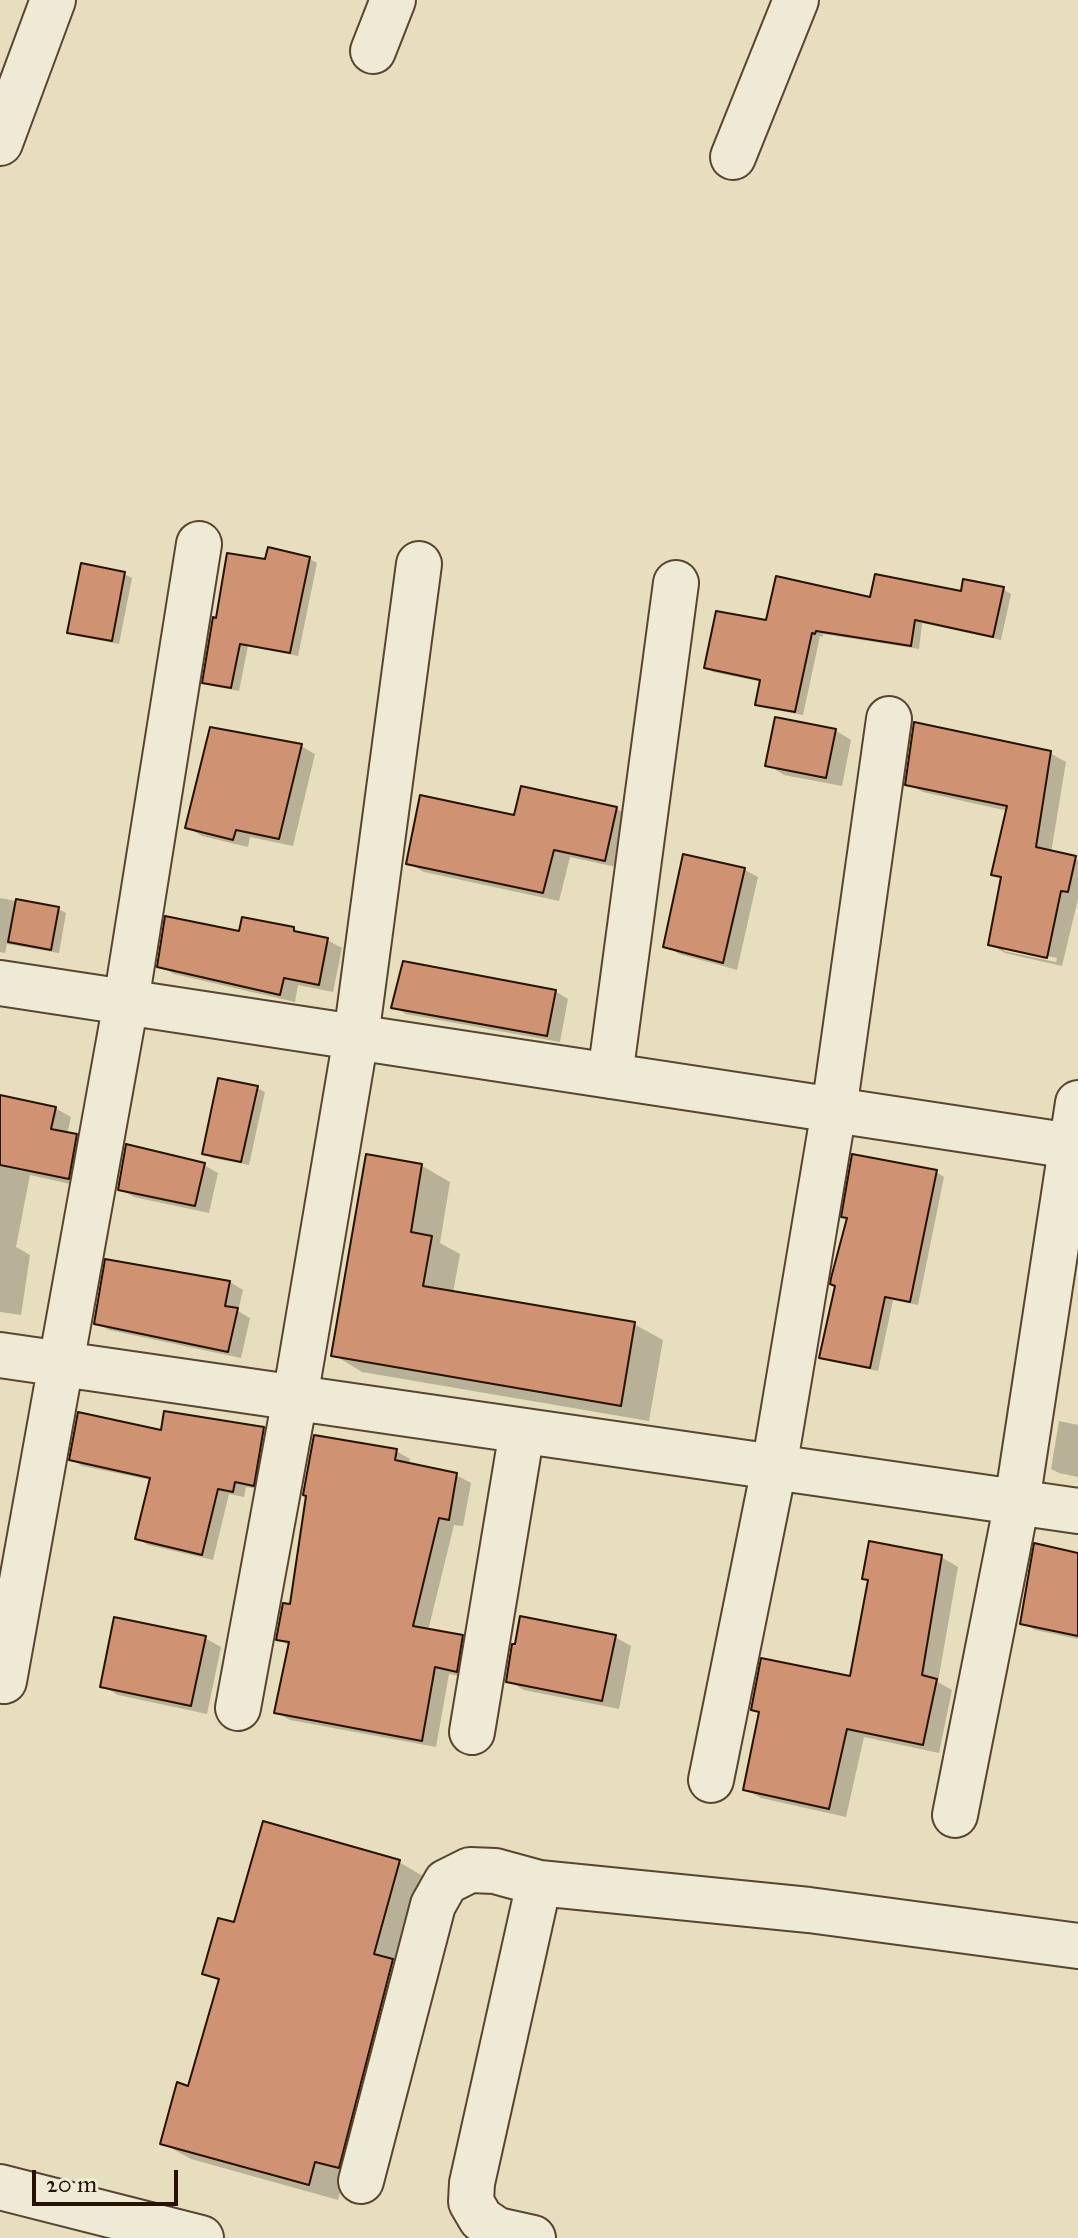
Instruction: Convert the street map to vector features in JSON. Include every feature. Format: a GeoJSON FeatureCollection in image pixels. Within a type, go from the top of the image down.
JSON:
{"type":"FeatureCollection","features":[{"type":"Feature","properties":{"kind":"street"},"geometry":{"type":"LineString","coordinates":[[0,143],[53,0]]}},
{"type":"Feature","properties":{"kind":"street"},"geometry":{"type":"LineString","coordinates":[[373,51],[393,0]]}},
{"type":"Feature","properties":{"kind":"street"},"geometry":{"type":"LineString","coordinates":[[733,157],[796,0]]}},
{"type":"Feature","properties":{"kind":"street"},"geometry":{"type":"LineString","coordinates":[[4,1681],[126,1002],[199,544]]}},
{"type":"Feature","properties":{"kind":"street"},"geometry":{"type":"LineString","coordinates":[[238,1708],[295,1398],[356,1037],[419,564]]}},
{"type":"Feature","properties":{"kind":"street"},"geometry":{"type":"LineString","coordinates":[[610,1076],[676,583]]}},
{"type":"Feature","properties":{"kind":"street"},"geometry":{"type":"LineString","coordinates":[[711,1780],[774,1468],[834,1110],[889,719]]}},
{"type":"Feature","properties":{"kind":"street"},"geometry":{"type":"LineString","coordinates":[[0,983],[1075,1147]]}},
{"type":"Feature","properties":{"kind":"street"},"geometry":{"type":"LineString","coordinates":[[955,1815],[1017,1502],[1075,1147],[1078,1103]]}},
{"type":"Feature","properties":{"kind":"street"},"geometry":{"type":"LineString","coordinates":[[0,1355],[1078,1511]]}},
{"type":"Feature","properties":{"kind":"street"},"geometry":{"type":"LineString","coordinates":[[472,1732],[522,1431]]}},
{"type":"Feature","properties":{"kind":"street"},"geometry":{"type":"LineString","coordinates":[[361,2181],[433,1905],[446,1882],[470,1870],[495,1871],[539,1883],[809,1910],[1078,1946]]}},
{"type":"Feature","properties":{"kind":"street"},"geometry":{"type":"LineString","coordinates":[[533,2238],[497,2230],[481,2219],[471,2202],[472,2183],[539,1883]]}},
{"type":"Feature","properties":{"kind":"street"},"geometry":{"type":"LineString","coordinates":[[0,2187],[201,2238]]}},
{"type":"Feature","properties":{"kind":"building"},"geometry":{"type":"Polygon","coordinates":[[[268,547],[310,557],[290,653],[240,644],[231,688],[202,683],[227,553],[265,559],[268,547]]]}},
{"type":"Feature","properties":{"kind":"building"},"geometry":{"type":"Polygon","coordinates":[[[81,563],[125,572],[112,641],[67,633],[81,563]]]}},
{"type":"Feature","properties":{"kind":"building"},"geometry":{"type":"Polygon","coordinates":[[[875,574],[961,591],[963,579],[1004,587],[993,637],[915,620],[911,646],[816,631],[812,633],[795,712],[755,705],[760,680],[704,668],[716,611],[766,620],[776,576],[870,597],[875,574]]]}},
{"type":"Feature","properties":{"kind":"building"},"geometry":{"type":"Polygon","coordinates":[[[775,717],[836,729],[826,778],[765,766],[775,717]]]}},
{"type":"Feature","properties":{"kind":"building"},"geometry":{"type":"Polygon","coordinates":[[[914,722],[1051,751],[1036,847],[1076,856],[1068,892],[1061,891],[1047,958],[988,945],[1001,877],[991,875],[1007,806],[905,785],[914,722]]]}},
{"type":"Feature","properties":{"kind":"building"},"geometry":{"type":"Polygon","coordinates":[[[210,727],[302,744],[279,839],[236,830],[233,840],[185,828],[210,727]]]}},
{"type":"Feature","properties":{"kind":"building"},"geometry":{"type":"Polygon","coordinates":[[[521,786],[617,807],[605,861],[554,850],[543,893],[406,864],[420,795],[514,815],[521,786]]]}},
{"type":"Feature","properties":{"kind":"building"},"geometry":{"type":"Polygon","coordinates":[[[683,854],[745,868],[723,963],[663,947],[683,854]]]}},
{"type":"Feature","properties":{"kind":"building"},"geometry":{"type":"Polygon","coordinates":[[[16,899],[59,907],[51,950],[8,942],[16,899]]]}},
{"type":"Feature","properties":{"kind":"building"},"geometry":{"type":"Polygon","coordinates":[[[165,916],[239,931],[242,917],[294,927],[294,931],[328,938],[319,985],[284,978],[280,995],[157,967],[165,916]]]}},
{"type":"Feature","properties":{"kind":"building"},"geometry":{"type":"Polygon","coordinates":[[[403,961],[556,990],[547,1036],[391,1008],[403,961]]]}},
{"type":"Feature","properties":{"kind":"building"},"geometry":{"type":"Polygon","coordinates":[[[218,1078],[258,1086],[241,1162],[202,1154],[218,1078]]]}},
{"type":"Feature","properties":{"kind":"building"},"geometry":{"type":"Polygon","coordinates":[[[0,1095],[56,1107],[51,1129],[77,1134],[69,1179],[0,1165],[0,1095]]]}},
{"type":"Feature","properties":{"kind":"building"},"geometry":{"type":"Polygon","coordinates":[[[126,1144],[205,1163],[195,1206],[118,1190],[126,1144]]]}},
{"type":"Feature","properties":{"kind":"building"},"geometry":{"type":"Polygon","coordinates":[[[366,1154],[422,1164],[411,1232],[432,1236],[423,1286],[635,1322],[621,1406],[331,1356],[366,1154]]]}},
{"type":"Feature","properties":{"kind":"building"},"geometry":{"type":"Polygon","coordinates":[[[852,1154],[937,1170],[910,1302],[885,1297],[870,1368],[819,1358],[835,1286],[830,1284],[831,1278],[847,1218],[841,1217],[852,1154]]]}},
{"type":"Feature","properties":{"kind":"building"},"geometry":{"type":"Polygon","coordinates":[[[105,1259],[230,1281],[225,1306],[238,1308],[228,1352],[94,1324],[105,1259]]]}},
{"type":"Feature","properties":{"kind":"building"},"geometry":{"type":"Polygon","coordinates":[[[164,1411],[264,1427],[254,1486],[235,1482],[233,1492],[218,1489],[202,1555],[135,1539],[150,1478],[69,1460],[78,1412],[161,1430],[164,1411]]]}},
{"type":"Feature","properties":{"kind":"building"},"geometry":{"type":"Polygon","coordinates":[[[314,1435],[397,1449],[395,1460],[457,1473],[449,1520],[439,1518],[413,1626],[463,1635],[457,1672],[435,1667],[422,1741],[274,1713],[289,1642],[276,1640],[283,1603],[290,1604],[306,1496],[303,1495],[314,1435]]]}},
{"type":"Feature","properties":{"kind":"building"},"geometry":{"type":"Polygon","coordinates":[[[869,1541],[942,1555],[922,1675],[937,1679],[923,1745],[847,1729],[829,1809],[743,1790],[759,1712],[751,1710],[761,1658],[850,1676],[868,1580],[862,1579],[869,1541]]]}},
{"type":"Feature","properties":{"kind":"building"},"geometry":{"type":"Polygon","coordinates":[[[1034,1543],[1078,1553],[1078,1636],[1020,1624],[1034,1543]]]}},
{"type":"Feature","properties":{"kind":"building"},"geometry":{"type":"Polygon","coordinates":[[[520,1616],[616,1635],[602,1701],[506,1682],[520,1616]]]}},
{"type":"Feature","properties":{"kind":"building"},"geometry":{"type":"Polygon","coordinates":[[[114,1617],[206,1636],[191,1706],[100,1687],[114,1617]]]}},
{"type":"Feature","properties":{"kind":"building"},"geometry":{"type":"Polygon","coordinates":[[[263,1821],[400,1860],[374,1954],[393,1959],[339,2168],[315,2162],[309,2185],[160,2144],[177,2082],[188,2086],[219,1979],[202,1974],[218,1918],[234,1922],[263,1821]]]}}]}
